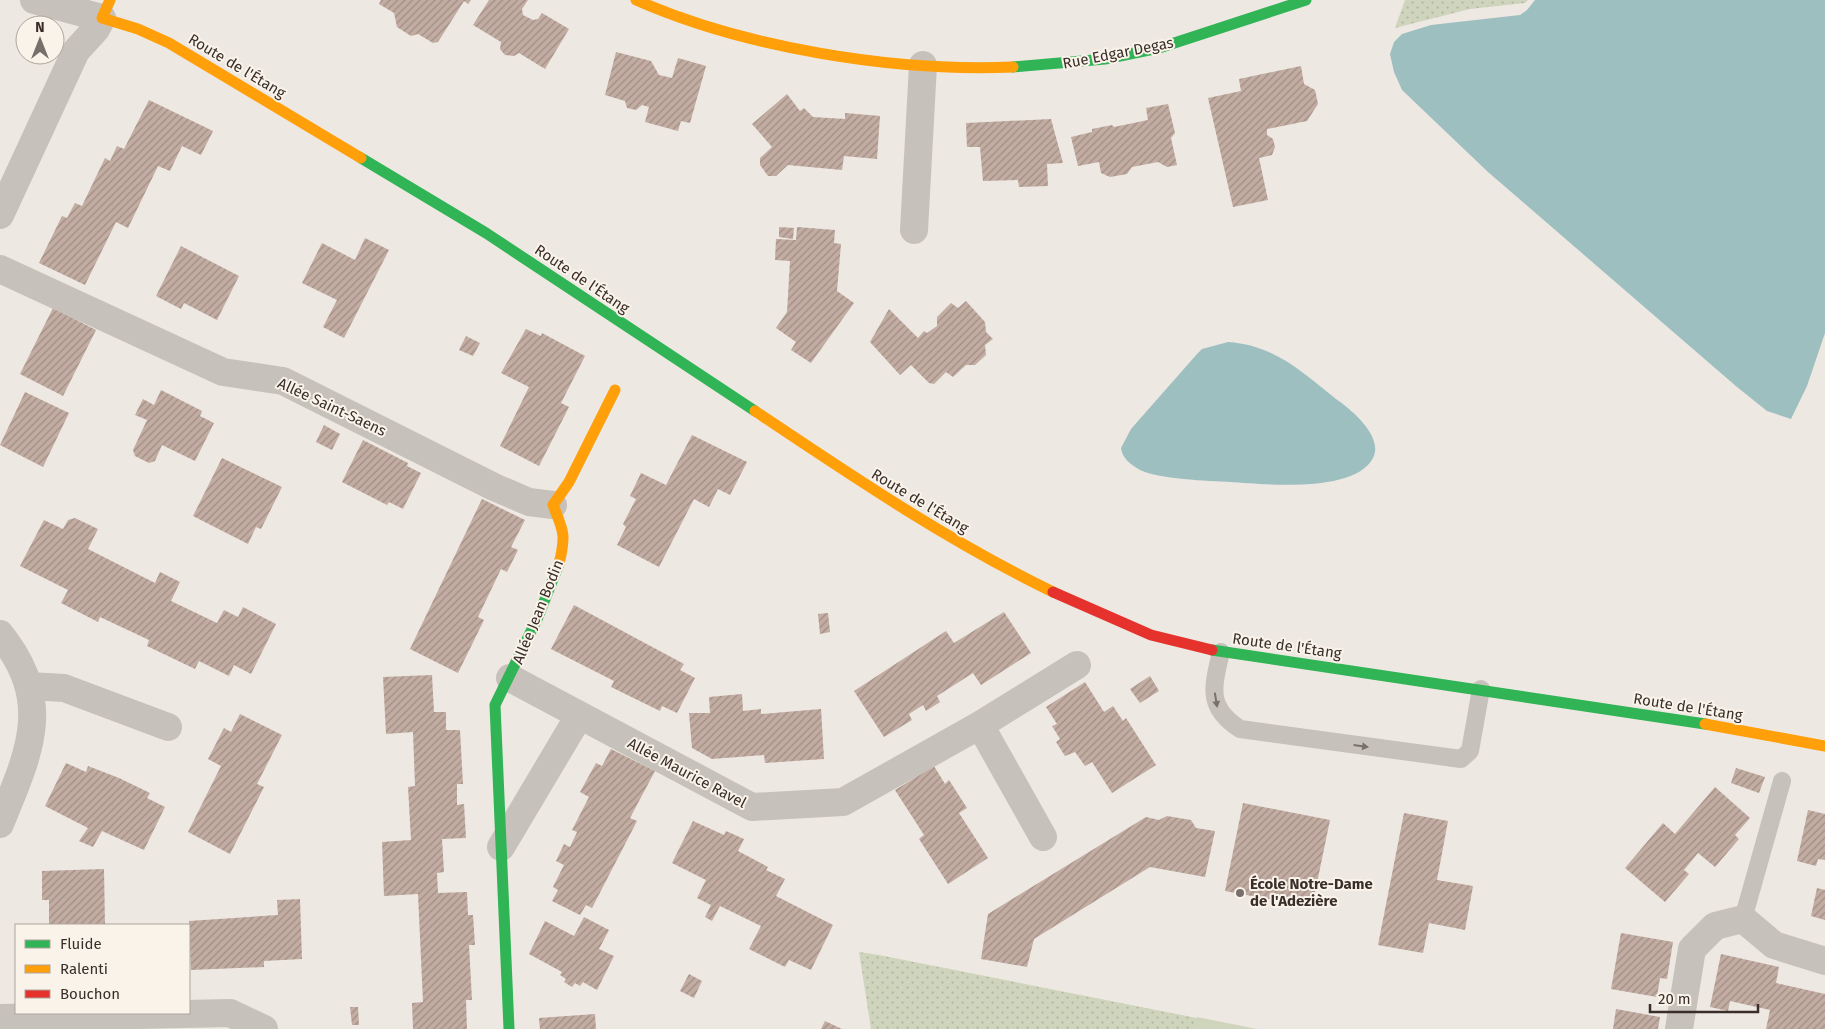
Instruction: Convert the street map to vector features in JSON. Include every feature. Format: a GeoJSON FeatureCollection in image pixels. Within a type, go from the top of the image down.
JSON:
{"type":"FeatureCollection","features":[{"type":"Feature","properties":{"kind":"street"},"geometry":{"type":"LineString","coordinates":[[0,215],[76,51],[96,29],[106,9],[34,0]]}},
{"type":"Feature","properties":{"kind":"street","name":"Rue Edgar Degas"},"geometry":{"type":"LineString","coordinates":[[636,0],[656,9],[750,39],[839,57],[923,65],[990,67],[1075,64],[1159,48],[1306,0]]}},
{"type":"Feature","properties":{"kind":"street","name":"Route de l'Étang"},"geometry":{"type":"LineString","coordinates":[[106,9],[138,29],[169,44],[486,233],[888,500],[996,564],[1097,613],[1152,636],[1221,652],[1481,689],[1774,735],[1825,746]]}},
{"type":"Feature","properties":{"kind":"street"},"geometry":{"type":"LineString","coordinates":[[914,230],[923,65]]}},
{"type":"Feature","properties":{"kind":"street","name":"Allée Saint-Saens"},"geometry":{"type":"LineString","coordinates":[[0,269],[223,372],[283,381],[494,486],[530,502],[553,505]]}},
{"type":"Feature","properties":{"kind":"street"},"geometry":{"type":"LineString","coordinates":[[553,505],[569,482],[615,390]]}},
{"type":"Feature","properties":{"kind":"street","name":"Allée Jean Bodin"},"geometry":{"type":"LineString","coordinates":[[508,1029],[495,704],[510,678],[560,564],[564,529],[553,505]]}},
{"type":"Feature","properties":{"kind":"street"},"geometry":{"type":"LineString","coordinates":[[0,634],[16,654],[29,686],[33,722],[27,760],[0,824]]}},
{"type":"Feature","properties":{"kind":"street","name":"Allée Maurice Ravel"},"geometry":{"type":"LineString","coordinates":[[510,678],[752,807],[843,802],[980,725],[1077,666]]}},
{"type":"Feature","properties":{"kind":"street"},"geometry":{"type":"LineString","coordinates":[[29,686],[64,688],[168,727]]}},
{"type":"Feature","properties":{"kind":"street"},"geometry":{"type":"LineString","coordinates":[[501,847],[579,716]]}},
{"type":"Feature","properties":{"kind":"street"},"geometry":{"type":"LineString","coordinates":[[980,725],[1043,837]]}},
{"type":"Feature","properties":{"kind":"street"},"geometry":{"type":"LineString","coordinates":[[1680,1029],[1692,950],[1715,926],[1743,919],[1774,945],[1825,961]]}},
{"type":"Feature","properties":{"kind":"street"},"geometry":{"type":"LineString","coordinates":[[190,1013],[230,1012],[264,1029]]}},
{"type":"Feature","properties":{"kind":"street"},"geometry":{"type":"LineString","coordinates":[[0,1018],[153,1014]]}},
{"type":"Feature","properties":{"kind":"lane"},"geometry":{"type":"LineString","coordinates":[[1221,652],[1214,698],[1219,713],[1240,729],[1461,758],[1470,751],[1481,689]]}},
{"type":"Feature","properties":{"kind":"lane"},"geometry":{"type":"LineString","coordinates":[[1743,919],[1782,781]]}},
{"type":"Feature","properties":{"kind":"green space"},"geometry":{"type":"Polygon","coordinates":[[[1405,0],[1528,0],[1525,3],[1470,9],[1395,28],[1405,0]]]}},
{"type":"Feature","properties":{"kind":"green space"},"geometry":{"type":"Polygon","coordinates":[[[859,952],[879,955],[1252,1029],[871,1029],[859,952]]]}},
{"type":"Feature","properties":{"kind":"green space"},"geometry":{"type":"Polygon","coordinates":[[[1197,1017],[1257,1029],[1194,1029],[1197,1017]]]}},
{"type":"Feature","properties":{"kind":"water"},"geometry":{"type":"Polygon","coordinates":[[[1535,0],[1825,0],[1825,333],[1807,386],[1791,419],[1767,411],[1737,387],[1488,172],[1402,90],[1394,72],[1390,54],[1394,42],[1402,34],[1431,25],[1520,15],[1535,0]]]}},
{"type":"Feature","properties":{"kind":"water"},"geometry":{"type":"Polygon","coordinates":[[[1228,342],[1260,348],[1273,354],[1299,370],[1343,404],[1358,417],[1370,433],[1374,441],[1375,450],[1373,458],[1363,469],[1347,477],[1328,482],[1285,485],[1158,476],[1140,470],[1130,463],[1123,455],[1121,448],[1131,429],[1202,349],[1228,342]]]}},
{"type":"Feature","properties":{"kind":"building"},"geometry":{"type":"Polygon","coordinates":[[[381,0],[471,0],[468,4],[464,1],[438,42],[433,43],[418,34],[411,36],[397,27],[394,13],[379,4],[381,0]]]}},
{"type":"Feature","properties":{"kind":"building"},"geometry":{"type":"Polygon","coordinates":[[[489,0],[528,0],[522,9],[523,15],[533,20],[538,19],[542,13],[569,29],[545,69],[519,53],[514,56],[505,55],[500,49],[501,42],[473,25],[489,0]]]}},
{"type":"Feature","properties":{"kind":"building"},"geometry":{"type":"Polygon","coordinates":[[[616,52],[651,61],[659,75],[672,78],[678,58],[706,66],[690,123],[681,121],[678,131],[645,122],[649,107],[642,105],[636,110],[627,108],[625,101],[605,95],[616,52]]]}},
{"type":"Feature","properties":{"kind":"building"},"geometry":{"type":"Polygon","coordinates":[[[1301,66],[1304,84],[1315,90],[1318,104],[1307,121],[1267,129],[1267,135],[1273,139],[1275,147],[1272,155],[1259,158],[1268,200],[1233,207],[1208,98],[1241,91],[1239,79],[1301,66]]]}},
{"type":"Feature","properties":{"kind":"building"},"geometry":{"type":"Polygon","coordinates":[[[787,94],[800,111],[804,108],[813,117],[845,119],[845,113],[880,116],[877,159],[844,156],[842,170],[788,165],[776,176],[768,176],[760,165],[760,158],[772,147],[752,124],[787,94]]]}},
{"type":"Feature","properties":{"kind":"building"},"geometry":{"type":"Polygon","coordinates":[[[149,100],[213,131],[201,155],[182,146],[170,171],[158,166],[128,228],[116,222],[85,285],[39,263],[62,216],[67,218],[75,203],[82,206],[105,158],[110,161],[117,146],[124,149],[149,100]]]}},
{"type":"Feature","properties":{"kind":"building"},"geometry":{"type":"Polygon","coordinates":[[[1168,104],[1175,133],[1171,138],[1177,165],[1167,167],[1158,162],[1132,167],[1127,174],[1110,177],[1101,173],[1099,162],[1078,166],[1071,137],[1092,132],[1092,129],[1112,125],[1114,127],[1148,120],[1146,108],[1168,104]]]}},
{"type":"Feature","properties":{"kind":"building"},"geometry":{"type":"Polygon","coordinates":[[[1051,119],[1063,163],[1047,164],[1048,186],[1019,187],[1018,180],[983,181],[980,147],[967,147],[966,123],[1051,119]]]}},
{"type":"Feature","properties":{"kind":"building"},"geometry":{"type":"Polygon","coordinates":[[[779,227],[794,228],[793,239],[779,237],[779,227]]]}},
{"type":"Feature","properties":{"kind":"building"},"geometry":{"type":"Polygon","coordinates":[[[797,227],[835,230],[834,243],[841,244],[837,291],[854,303],[811,363],[791,350],[796,342],[776,328],[787,312],[790,261],[775,260],[776,239],[796,240],[797,227]]]}},
{"type":"Feature","properties":{"kind":"building"},"geometry":{"type":"Polygon","coordinates":[[[365,238],[389,250],[344,338],[323,327],[337,300],[302,283],[322,243],[355,260],[365,238]]]}},
{"type":"Feature","properties":{"kind":"building"},"geometry":{"type":"Polygon","coordinates":[[[181,246],[239,276],[217,320],[184,303],[181,309],[156,296],[181,246]]]}},
{"type":"Feature","properties":{"kind":"building"},"geometry":{"type":"Polygon","coordinates":[[[966,301],[985,322],[986,332],[993,339],[985,345],[986,355],[975,365],[966,365],[953,377],[946,372],[934,384],[929,383],[911,365],[900,375],[870,342],[889,309],[918,338],[924,331],[927,333],[937,326],[937,317],[951,303],[958,308],[966,301]]]}},
{"type":"Feature","properties":{"kind":"building"},"geometry":{"type":"Polygon","coordinates":[[[53,308],[96,330],[63,396],[20,374],[53,308]]]}},
{"type":"Feature","properties":{"kind":"building"},"geometry":{"type":"Polygon","coordinates":[[[526,329],[541,336],[542,333],[585,356],[561,403],[569,407],[539,466],[500,446],[529,387],[501,373],[526,329]]]}},
{"type":"Feature","properties":{"kind":"building"},"geometry":{"type":"Polygon","coordinates":[[[466,336],[480,343],[473,356],[459,350],[466,336]]]}},
{"type":"Feature","properties":{"kind":"building"},"geometry":{"type":"Polygon","coordinates":[[[161,390],[202,411],[200,416],[214,423],[195,461],[162,445],[155,461],[149,463],[135,456],[133,450],[147,420],[135,415],[143,399],[154,405],[161,390]]]}},
{"type":"Feature","properties":{"kind":"building"},"geometry":{"type":"Polygon","coordinates":[[[25,392],[69,413],[43,467],[0,445],[25,392]]]}},
{"type":"Feature","properties":{"kind":"building"},"geometry":{"type":"Polygon","coordinates":[[[324,425],[340,434],[332,450],[316,442],[324,425]]]}},
{"type":"Feature","properties":{"kind":"building"},"geometry":{"type":"Polygon","coordinates":[[[692,435],[747,462],[730,495],[718,489],[709,507],[694,499],[659,567],[617,545],[626,527],[623,524],[636,499],[630,496],[641,473],[666,485],[692,435]]]}},
{"type":"Feature","properties":{"kind":"building"},"geometry":{"type":"Polygon","coordinates":[[[363,440],[408,463],[407,466],[421,473],[403,509],[389,502],[387,505],[342,482],[363,440]]]}},
{"type":"Feature","properties":{"kind":"building"},"geometry":{"type":"Polygon","coordinates":[[[222,458],[282,487],[261,529],[256,527],[248,544],[193,516],[222,458]]]}},
{"type":"Feature","properties":{"kind":"building"},"geometry":{"type":"Polygon","coordinates":[[[482,499],[525,520],[511,547],[518,550],[507,572],[501,569],[478,617],[484,620],[458,673],[410,649],[482,499]]]}},
{"type":"Feature","properties":{"kind":"building"},"geometry":{"type":"Polygon","coordinates":[[[75,518],[98,529],[88,549],[155,583],[160,572],[180,582],[171,601],[217,623],[224,610],[238,617],[243,607],[276,624],[251,674],[234,665],[229,676],[199,661],[195,669],[147,646],[149,640],[100,617],[98,622],[61,603],[68,590],[20,566],[44,520],[63,529],[68,520],[75,518]]]}},
{"type":"Feature","properties":{"kind":"building"},"geometry":{"type":"Polygon","coordinates":[[[574,605],[684,664],[680,670],[695,678],[677,713],[662,706],[660,711],[611,687],[614,681],[551,649],[574,605]]]}},
{"type":"Feature","properties":{"kind":"building"},"geometry":{"type":"Polygon","coordinates":[[[1004,612],[1031,653],[981,685],[973,673],[937,696],[940,702],[926,711],[923,705],[909,714],[912,720],[884,737],[854,691],[946,631],[954,643],[1004,612]]]}},
{"type":"Feature","properties":{"kind":"building"},"geometry":{"type":"Polygon","coordinates":[[[828,613],[830,632],[820,634],[818,614],[828,613]]]}},
{"type":"Feature","properties":{"kind":"building"},"geometry":{"type":"Polygon","coordinates":[[[432,675],[434,712],[446,712],[446,730],[460,730],[463,784],[457,784],[457,805],[464,804],[466,838],[442,839],[444,872],[437,873],[438,893],[467,892],[468,915],[473,915],[475,945],[469,945],[472,1000],[466,1000],[467,1029],[413,1029],[412,1003],[423,1002],[418,894],[384,896],[382,842],[411,840],[408,787],[415,786],[413,732],[386,734],[383,677],[432,675]]]}},
{"type":"Feature","properties":{"kind":"building"},"geometry":{"type":"Polygon","coordinates":[[[1150,676],[1159,691],[1140,703],[1130,689],[1150,676]]]}},
{"type":"Feature","properties":{"kind":"building"},"geometry":{"type":"Polygon","coordinates":[[[1085,682],[1104,712],[1113,706],[1123,721],[1126,718],[1156,765],[1112,793],[1092,762],[1085,766],[1075,752],[1065,756],[1056,742],[1060,739],[1052,726],[1057,724],[1046,707],[1085,682]]]}},
{"type":"Feature","properties":{"kind":"building"},"geometry":{"type":"Polygon","coordinates":[[[742,694],[743,711],[761,709],[761,714],[821,709],[824,759],[765,763],[764,755],[712,759],[692,748],[689,713],[710,713],[709,697],[742,694]]]}},
{"type":"Feature","properties":{"kind":"building"},"geometry":{"type":"Polygon","coordinates":[[[240,714],[282,735],[257,784],[264,787],[230,854],[188,832],[221,766],[208,759],[224,728],[231,732],[240,714]]]}},
{"type":"Feature","properties":{"kind":"building"},"geometry":{"type":"Polygon","coordinates":[[[611,749],[655,771],[630,818],[637,821],[592,908],[586,905],[580,915],[552,901],[558,890],[553,887],[564,865],[556,861],[564,844],[570,847],[577,832],[572,830],[589,797],[580,792],[596,763],[602,766],[611,749]]]}},
{"type":"Feature","properties":{"kind":"building"},"geometry":{"type":"Polygon","coordinates":[[[66,763],[86,772],[88,766],[119,778],[150,793],[147,798],[165,807],[144,850],[102,831],[93,847],[79,841],[88,828],[45,806],[66,763]]]}},
{"type":"Feature","properties":{"kind":"building"},"geometry":{"type":"Polygon","coordinates":[[[934,766],[945,784],[949,780],[967,808],[959,813],[988,858],[948,884],[919,839],[924,835],[895,790],[934,766]]]}},
{"type":"Feature","properties":{"kind":"building"},"geometry":{"type":"Polygon","coordinates":[[[1736,768],[1765,777],[1759,793],[1731,783],[1736,768]]]}},
{"type":"Feature","properties":{"kind":"building"},"geometry":{"type":"Polygon","coordinates":[[[1715,787],[1750,818],[1735,835],[1739,839],[1715,867],[1698,853],[1684,870],[1689,874],[1665,902],[1625,868],[1663,823],[1675,834],[1715,787]]]}},
{"type":"Feature","properties":{"kind":"building"},"geometry":{"type":"Polygon","coordinates":[[[1243,803],[1330,820],[1312,907],[1225,891],[1243,803]]]}},
{"type":"Feature","properties":{"kind":"building"},"geometry":{"type":"Polygon","coordinates":[[[1808,810],[1825,814],[1825,860],[1818,859],[1816,866],[1797,861],[1808,810]]]}},
{"type":"Feature","properties":{"kind":"building"},"geometry":{"type":"Polygon","coordinates":[[[1404,813],[1448,821],[1437,880],[1473,886],[1465,930],[1429,923],[1423,953],[1378,945],[1404,813]]]}},
{"type":"Feature","properties":{"kind":"building"},"geometry":{"type":"Polygon","coordinates":[[[1167,816],[1191,820],[1196,828],[1215,831],[1205,877],[1150,867],[1034,939],[1027,967],[981,959],[988,914],[1146,817],[1159,820],[1167,816]]]}},
{"type":"Feature","properties":{"kind":"building"},"geometry":{"type":"Polygon","coordinates":[[[693,821],[724,835],[726,831],[744,839],[738,851],[768,867],[766,870],[785,879],[776,896],[833,925],[811,970],[789,960],[785,967],[749,949],[761,926],[720,906],[712,921],[705,917],[711,905],[697,898],[706,880],[672,863],[693,821]]]}},
{"type":"Feature","properties":{"kind":"building"},"geometry":{"type":"Polygon","coordinates":[[[104,869],[105,924],[49,924],[49,900],[42,900],[42,871],[104,869]]]}},
{"type":"Feature","properties":{"kind":"building"},"geometry":{"type":"Polygon","coordinates":[[[1817,888],[1825,890],[1825,920],[1811,916],[1817,888]]]}},
{"type":"Feature","properties":{"kind":"building"},"geometry":{"type":"Polygon","coordinates":[[[300,899],[302,959],[264,961],[264,967],[191,970],[189,921],[278,915],[277,900],[300,899]]]}},
{"type":"Feature","properties":{"kind":"building"},"geometry":{"type":"Polygon","coordinates":[[[584,917],[609,930],[599,949],[614,956],[597,990],[583,982],[580,986],[575,983],[572,987],[564,982],[566,979],[560,975],[562,972],[529,954],[545,921],[574,936],[584,917]]]}},
{"type":"Feature","properties":{"kind":"building"},"geometry":{"type":"Polygon","coordinates":[[[1621,933],[1673,942],[1667,979],[1660,978],[1657,997],[1611,989],[1621,933]]]}},
{"type":"Feature","properties":{"kind":"building"},"geometry":{"type":"Polygon","coordinates":[[[1721,954],[1779,967],[1776,983],[1825,994],[1825,1029],[1766,1029],[1770,1010],[1730,1001],[1728,1011],[1710,1007],[1721,954]]]}},
{"type":"Feature","properties":{"kind":"building"},"geometry":{"type":"Polygon","coordinates":[[[689,974],[702,981],[694,998],[680,991],[689,974]]]}},
{"type":"Feature","properties":{"kind":"building"},"geometry":{"type":"Polygon","coordinates":[[[350,1007],[358,1007],[359,1025],[352,1025],[350,1007]]]}},
{"type":"Feature","properties":{"kind":"building"},"geometry":{"type":"Polygon","coordinates":[[[1616,1009],[1660,1017],[1658,1029],[1613,1029],[1616,1009]]]}},
{"type":"Feature","properties":{"kind":"building"},"geometry":{"type":"Polygon","coordinates":[[[595,1014],[596,1029],[540,1029],[539,1018],[595,1014]]]}},
{"type":"Feature","properties":{"kind":"building"},"geometry":{"type":"Polygon","coordinates":[[[825,1021],[842,1029],[821,1029],[825,1021]]]}},
{"type":"Feature","properties":{"kind":"traffic: fast"},"geometry":{"type":"LineString","coordinates":[[1013,67],[1105,59],[1159,48],[1306,0]]}},
{"type":"Feature","properties":{"kind":"traffic: fast"},"geometry":{"type":"LineString","coordinates":[[361,158],[486,233],[755,411]]}},
{"type":"Feature","properties":{"kind":"traffic: fast"},"geometry":{"type":"LineString","coordinates":[[509,1029],[495,705],[538,617],[559,564]]}},
{"type":"Feature","properties":{"kind":"traffic: fast"},"geometry":{"type":"LineString","coordinates":[[1212,650],[1705,724]]}},
{"type":"Feature","properties":{"kind":"traffic: slow"},"geometry":{"type":"LineString","coordinates":[[110,0],[102,18],[138,29],[169,43],[361,158]]}},
{"type":"Feature","properties":{"kind":"traffic: slow"},"geometry":{"type":"LineString","coordinates":[[636,0],[679,17],[724,31],[772,44],[821,53],[870,61],[919,65],[967,68],[1013,67]]}},
{"type":"Feature","properties":{"kind":"traffic: slow"},"geometry":{"type":"LineString","coordinates":[[559,564],[563,546],[563,534],[553,505],[569,482],[615,390]]}},
{"type":"Feature","properties":{"kind":"traffic: slow"},"geometry":{"type":"LineString","coordinates":[[755,411],[901,507],[976,551],[1053,592]]}},
{"type":"Feature","properties":{"kind":"traffic: slow"},"geometry":{"type":"LineString","coordinates":[[1705,724],[1825,746]]}},
{"type":"Feature","properties":{"kind":"traffic: jam"},"geometry":{"type":"LineString","coordinates":[[1053,592],[1151,635],[1212,650]]}},
{"type":"Feature","properties":{"kind":"place","name":"École Notre-Dame de l'Adezière"},"geometry":{"type":"Point","coordinates":[1240,893]}}]}
